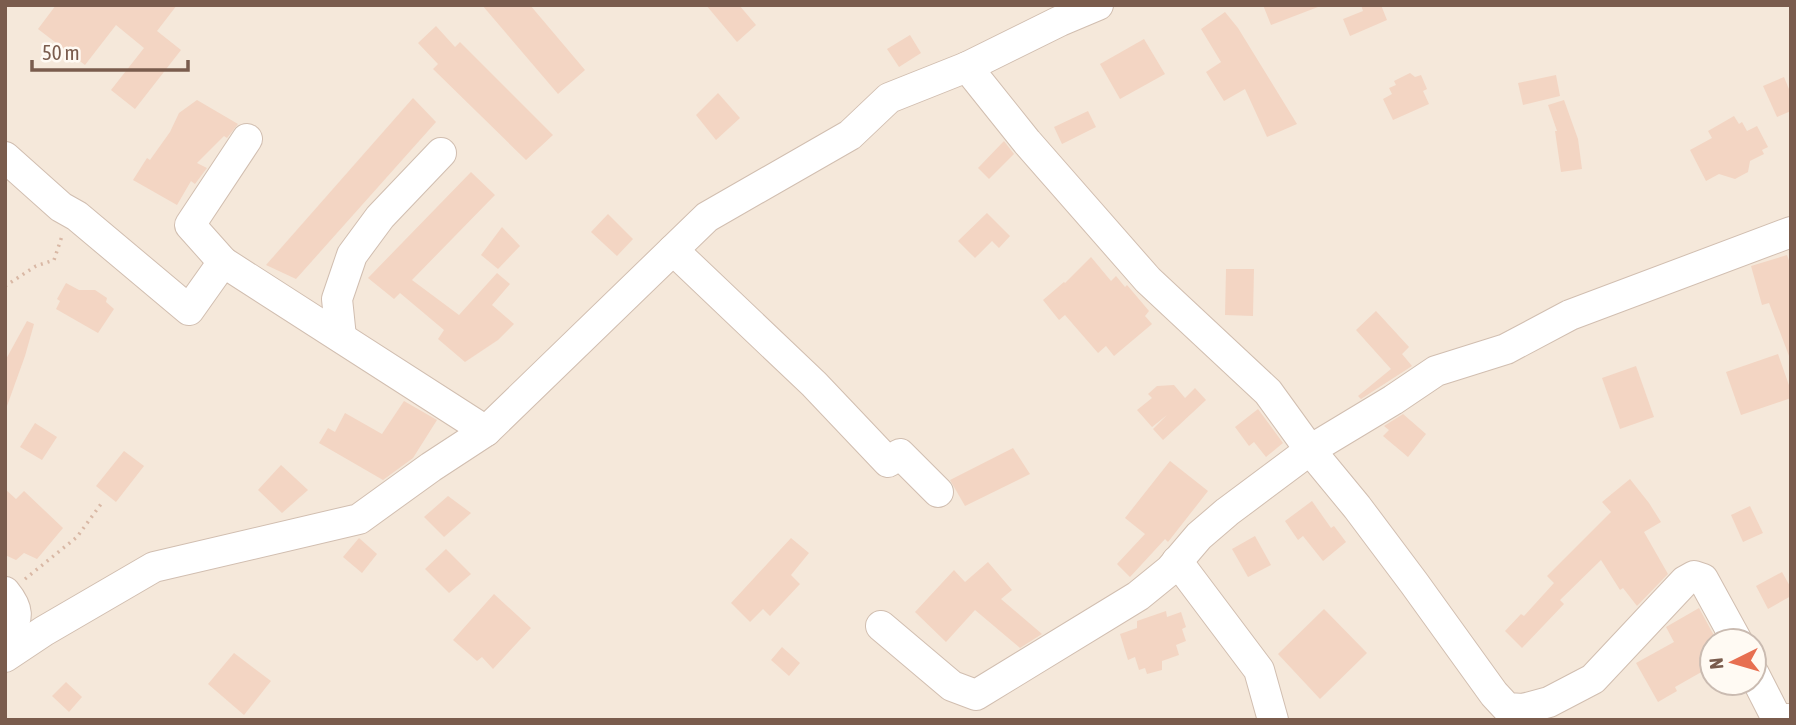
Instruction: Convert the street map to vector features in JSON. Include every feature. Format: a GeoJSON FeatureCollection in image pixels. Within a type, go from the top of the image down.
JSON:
{"type":"FeatureCollection","features":[{"type":"Feature","properties":{"kind":"street"},"geometry":{"type":"LineString","coordinates":[[5,657],[154,567],[359,519],[486,431],[707,217],[850,135],[889,98],[967,66],[1098,5]]}},
{"type":"Feature","properties":{"kind":"street"},"geometry":{"type":"LineString","coordinates":[[967,66],[1027,142],[1148,280],[1268,391],[1507,708],[1523,709],[1549,702],[1593,679],[1685,581],[1694,576],[1703,579],[1729,627]]}},
{"type":"Feature","properties":{"kind":"street"},"geometry":{"type":"LineString","coordinates":[[247,139],[190,225],[223,262],[486,431]]}},
{"type":"Feature","properties":{"kind":"street"},"geometry":{"type":"LineString","coordinates":[[341,337],[337,299],[352,255],[380,218],[441,153]]}},
{"type":"Feature","properties":{"kind":"street"},"geometry":{"type":"LineString","coordinates":[[5,157],[61,207],[77,216],[188,310],[223,262]]}},
{"type":"Feature","properties":{"kind":"street"},"geometry":{"type":"LineString","coordinates":[[881,626],[952,686],[976,695],[1138,596],[1227,512],[1310,450],[1436,371],[1506,349],[1570,315],[1791,232]]}},
{"type":"Feature","properties":{"kind":"street"},"geometry":{"type":"LineString","coordinates":[[673,250],[814,384],[888,462],[900,454],[938,492]]}},
{"type":"Feature","properties":{"kind":"street"},"geometry":{"type":"LineString","coordinates":[[1177,561],[1259,670],[1273,720]]}},
{"type":"Feature","properties":{"kind":"street"},"geometry":{"type":"LineString","coordinates":[[5,646],[17,613],[16,606],[6,593]]}},
{"type":"Feature","properties":{"kind":"street"},"geometry":{"type":"LineString","coordinates":[[1766,697],[1777,719],[1791,719]]}},
{"type":"Feature","properties":{"kind":"path"},"geometry":{"type":"LineString","coordinates":[[5,286],[36,266],[54,260],[63,235],[77,216]]}},
{"type":"Feature","properties":{"kind":"path"},"geometry":{"type":"LineString","coordinates":[[6,593],[76,537],[101,504]]}},
{"type":"Feature","properties":{"kind":"shaded area"},"geometry":{"type":"Polygon","coordinates":[[[5,5],[1791,5],[1791,720],[5,720],[5,5]]]}},
{"type":"Feature","properties":{"kind":"building"},"geometry":{"type":"Polygon","coordinates":[[[56,5],[177,5],[157,31],[181,50],[135,109],[111,90],[144,48],[116,25],[85,65],[38,29],[56,5]]]}},
{"type":"Feature","properties":{"kind":"building"},"geometry":{"type":"Polygon","coordinates":[[[482,5],[530,5],[585,70],[558,94],[482,5]]]}},
{"type":"Feature","properties":{"kind":"building"},"geometry":{"type":"Polygon","coordinates":[[[706,5],[739,5],[756,25],[737,42],[706,5]]]}},
{"type":"Feature","properties":{"kind":"building"},"geometry":{"type":"Polygon","coordinates":[[[1263,5],[1318,5],[1318,7],[1271,25],[1263,5]]]}},
{"type":"Feature","properties":{"kind":"building"},"geometry":{"type":"Polygon","coordinates":[[[1361,5],[1381,5],[1387,20],[1350,36],[1343,19],[1363,11],[1361,5]]]}},
{"type":"Feature","properties":{"kind":"building"},"geometry":{"type":"Polygon","coordinates":[[[1225,12],[1238,28],[1297,124],[1267,137],[1245,89],[1224,101],[1206,72],[1221,62],[1201,29],[1225,12]]]}},
{"type":"Feature","properties":{"kind":"building"},"geometry":{"type":"Polygon","coordinates":[[[436,26],[455,47],[460,42],[553,135],[526,160],[433,69],[438,64],[418,43],[436,26]]]}},
{"type":"Feature","properties":{"kind":"building"},"geometry":{"type":"Polygon","coordinates":[[[910,35],[921,53],[899,67],[887,49],[910,35]]]}},
{"type":"Feature","properties":{"kind":"building"},"geometry":{"type":"Polygon","coordinates":[[[1144,39],[1165,74],[1120,99],[1100,64],[1144,39]]]}},
{"type":"Feature","properties":{"kind":"building"},"geometry":{"type":"Polygon","coordinates":[[[1410,73],[1415,77],[1421,75],[1427,89],[1423,91],[1429,104],[1393,120],[1383,99],[1392,94],[1389,88],[1396,85],[1394,81],[1410,73]]]}},
{"type":"Feature","properties":{"kind":"building"},"geometry":{"type":"Polygon","coordinates":[[[1556,75],[1560,96],[1523,105],[1518,83],[1556,75]]]}},
{"type":"Feature","properties":{"kind":"building"},"geometry":{"type":"Polygon","coordinates":[[[1784,77],[1791,94],[1791,111],[1777,117],[1763,86],[1784,77]]]}},
{"type":"Feature","properties":{"kind":"building"},"geometry":{"type":"Polygon","coordinates":[[[718,93],[740,118],[716,140],[696,115],[718,93]]]}},
{"type":"Feature","properties":{"kind":"building"},"geometry":{"type":"Polygon","coordinates":[[[413,98],[436,122],[296,279],[266,265],[413,98]]]}},
{"type":"Feature","properties":{"kind":"building"},"geometry":{"type":"Polygon","coordinates":[[[197,100],[238,124],[227,138],[224,136],[197,163],[207,168],[195,184],[191,181],[177,205],[133,180],[147,158],[150,160],[170,132],[179,113],[197,100]]]}},
{"type":"Feature","properties":{"kind":"building"},"geometry":{"type":"Polygon","coordinates":[[[1564,100],[1578,139],[1582,169],[1561,172],[1557,131],[1548,105],[1564,100]]]}},
{"type":"Feature","properties":{"kind":"building"},"geometry":{"type":"Polygon","coordinates":[[[1088,111],[1096,127],[1062,144],[1054,127],[1088,111]]]}},
{"type":"Feature","properties":{"kind":"building"},"geometry":{"type":"Polygon","coordinates":[[[1734,116],[1739,124],[1742,122],[1747,131],[1757,126],[1768,147],[1762,150],[1764,154],[1750,161],[1748,172],[1735,179],[1719,174],[1706,181],[1690,150],[1712,138],[1708,131],[1734,116]]]}},
{"type":"Feature","properties":{"kind":"building"},"geometry":{"type":"Polygon","coordinates":[[[1004,141],[1014,154],[989,179],[978,168],[1004,141]]]}},
{"type":"Feature","properties":{"kind":"building"},"geometry":{"type":"Polygon","coordinates":[[[471,172],[495,195],[412,280],[459,315],[497,273],[510,284],[492,305],[514,324],[498,340],[465,362],[438,339],[444,330],[400,293],[394,299],[368,278],[471,172]]]}},
{"type":"Feature","properties":{"kind":"building"},"geometry":{"type":"Polygon","coordinates":[[[987,213],[1010,236],[999,248],[992,241],[975,258],[958,241],[987,213]]]}},
{"type":"Feature","properties":{"kind":"building"},"geometry":{"type":"Polygon","coordinates":[[[608,214],[633,239],[617,256],[591,232],[608,214]]]}},
{"type":"Feature","properties":{"kind":"building"},"geometry":{"type":"Polygon","coordinates":[[[502,227],[520,246],[498,269],[481,255],[502,227]]]}},
{"type":"Feature","properties":{"kind":"building"},"geometry":{"type":"Polygon","coordinates":[[[1787,255],[1791,266],[1791,356],[1769,303],[1762,305],[1751,266],[1787,255]]]}},
{"type":"Feature","properties":{"kind":"building"},"geometry":{"type":"Polygon","coordinates":[[[1091,257],[1111,281],[1116,276],[1125,287],[1127,285],[1149,311],[1145,316],[1152,324],[1114,356],[1106,346],[1098,353],[1065,315],[1059,320],[1043,300],[1091,257]]]}},
{"type":"Feature","properties":{"kind":"building"},"geometry":{"type":"Polygon","coordinates":[[[1226,269],[1254,269],[1253,316],[1225,315],[1226,269]]]}},
{"type":"Feature","properties":{"kind":"building"},"geometry":{"type":"Polygon","coordinates":[[[66,283],[79,290],[95,290],[107,298],[106,302],[114,309],[98,333],[56,309],[60,301],[57,299],[66,283]]]}},
{"type":"Feature","properties":{"kind":"building"},"geometry":{"type":"Polygon","coordinates":[[[1376,311],[1409,347],[1402,354],[1412,366],[1361,399],[1358,396],[1391,369],[1356,330],[1376,311]]]}},
{"type":"Feature","properties":{"kind":"building"},"geometry":{"type":"Polygon","coordinates":[[[27,321],[34,324],[7,406],[5,361],[27,321]]]}},
{"type":"Feature","properties":{"kind":"building"},"geometry":{"type":"Polygon","coordinates":[[[1778,354],[1791,398],[1741,415],[1726,372],[1778,354]]]}},
{"type":"Feature","properties":{"kind":"building"},"geometry":{"type":"Polygon","coordinates":[[[1636,366],[1654,417],[1620,429],[1602,378],[1636,366]]]}},
{"type":"Feature","properties":{"kind":"building"},"geometry":{"type":"Polygon","coordinates":[[[1174,385],[1185,398],[1195,388],[1206,400],[1163,440],[1153,429],[1167,415],[1152,427],[1137,410],[1152,398],[1148,394],[1157,386],[1174,385]]]}},
{"type":"Feature","properties":{"kind":"building"},"geometry":{"type":"Polygon","coordinates":[[[404,401],[437,420],[413,458],[383,480],[319,443],[328,428],[335,432],[345,413],[382,434],[404,401]]]}},
{"type":"Feature","properties":{"kind":"building"},"geometry":{"type":"Polygon","coordinates":[[[1258,409],[1283,443],[1266,457],[1254,442],[1249,446],[1235,427],[1258,409]]]}},
{"type":"Feature","properties":{"kind":"building"},"geometry":{"type":"Polygon","coordinates":[[[1403,414],[1426,434],[1408,457],[1383,436],[1389,430],[1384,426],[1403,414]]]}},
{"type":"Feature","properties":{"kind":"building"},"geometry":{"type":"Polygon","coordinates":[[[35,423],[57,437],[42,460],[20,447],[35,423]]]}},
{"type":"Feature","properties":{"kind":"building"},"geometry":{"type":"Polygon","coordinates":[[[1013,448],[1030,474],[965,506],[950,480],[1013,448]]]}},
{"type":"Feature","properties":{"kind":"building"},"geometry":{"type":"Polygon","coordinates":[[[124,451],[144,466],[116,502],[96,486],[124,451]]]}},
{"type":"Feature","properties":{"kind":"building"},"geometry":{"type":"Polygon","coordinates":[[[1170,461],[1208,491],[1168,542],[1165,539],[1130,577],[1117,564],[1145,534],[1125,518],[1170,461]]]}},
{"type":"Feature","properties":{"kind":"building"},"geometry":{"type":"Polygon","coordinates":[[[281,465],[308,490],[282,513],[258,490],[281,465]]]}},
{"type":"Feature","properties":{"kind":"building"},"geometry":{"type":"Polygon","coordinates":[[[1630,479],[1661,522],[1644,532],[1668,574],[1637,606],[1623,588],[1620,590],[1601,560],[1560,600],[1564,604],[1522,648],[1505,631],[1521,614],[1524,616],[1554,583],[1547,576],[1611,512],[1602,502],[1630,479]]]}},
{"type":"Feature","properties":{"kind":"building"},"geometry":{"type":"Polygon","coordinates":[[[5,489],[16,499],[24,491],[63,528],[37,559],[24,553],[16,560],[5,555],[5,489]]]}},
{"type":"Feature","properties":{"kind":"building"},"geometry":{"type":"Polygon","coordinates":[[[448,496],[471,513],[444,537],[424,517],[448,496]]]}},
{"type":"Feature","properties":{"kind":"building"},"geometry":{"type":"Polygon","coordinates":[[[1312,501],[1331,528],[1334,526],[1346,542],[1323,561],[1303,536],[1298,540],[1285,521],[1312,501]]]}},
{"type":"Feature","properties":{"kind":"building"},"geometry":{"type":"Polygon","coordinates":[[[1750,506],[1763,533],[1743,542],[1731,515],[1750,506]]]}},
{"type":"Feature","properties":{"kind":"building"},"geometry":{"type":"Polygon","coordinates":[[[1255,536],[1271,565],[1248,577],[1232,549],[1255,536]]]}},
{"type":"Feature","properties":{"kind":"building"},"geometry":{"type":"Polygon","coordinates":[[[359,538],[377,554],[362,573],[343,557],[359,538]]]}},
{"type":"Feature","properties":{"kind":"building"},"geometry":{"type":"Polygon","coordinates":[[[791,538],[809,553],[791,575],[800,584],[770,616],[763,609],[750,622],[731,603],[791,538]]]}},
{"type":"Feature","properties":{"kind":"building"},"geometry":{"type":"Polygon","coordinates":[[[446,549],[471,574],[449,593],[425,569],[446,549]]]}},
{"type":"Feature","properties":{"kind":"building"},"geometry":{"type":"Polygon","coordinates":[[[988,562],[1012,590],[1001,599],[1042,634],[1020,648],[975,610],[946,642],[915,612],[954,570],[965,582],[988,562]]]}},
{"type":"Feature","properties":{"kind":"building"},"geometry":{"type":"Polygon","coordinates":[[[1782,572],[1791,588],[1791,596],[1768,609],[1756,586],[1782,572]]]}},
{"type":"Feature","properties":{"kind":"building"},"geometry":{"type":"Polygon","coordinates":[[[494,594],[531,628],[493,669],[482,657],[477,661],[453,640],[494,594]]]}},
{"type":"Feature","properties":{"kind":"building"},"geometry":{"type":"Polygon","coordinates":[[[1699,608],[1709,627],[1698,627],[1698,674],[1675,687],[1677,691],[1658,702],[1636,663],[1674,642],[1666,627],[1699,608]]]}},
{"type":"Feature","properties":{"kind":"building"},"geometry":{"type":"Polygon","coordinates":[[[1324,609],[1367,653],[1320,699],[1278,654],[1324,609]]]}},
{"type":"Feature","properties":{"kind":"building"},"geometry":{"type":"Polygon","coordinates":[[[1166,611],[1167,617],[1181,612],[1186,627],[1182,629],[1186,641],[1176,645],[1179,655],[1162,661],[1162,670],[1147,674],[1145,668],[1139,670],[1135,657],[1128,660],[1120,634],[1137,628],[1137,621],[1166,611]]]}},
{"type":"Feature","properties":{"kind":"building"},"geometry":{"type":"Polygon","coordinates":[[[782,647],[800,663],[789,676],[771,660],[782,647]]]}},
{"type":"Feature","properties":{"kind":"building"},"geometry":{"type":"Polygon","coordinates":[[[234,653],[271,681],[244,715],[208,684],[234,653]]]}},
{"type":"Feature","properties":{"kind":"building"},"geometry":{"type":"Polygon","coordinates":[[[66,682],[82,697],[69,712],[52,696],[66,682]]]}}]}
